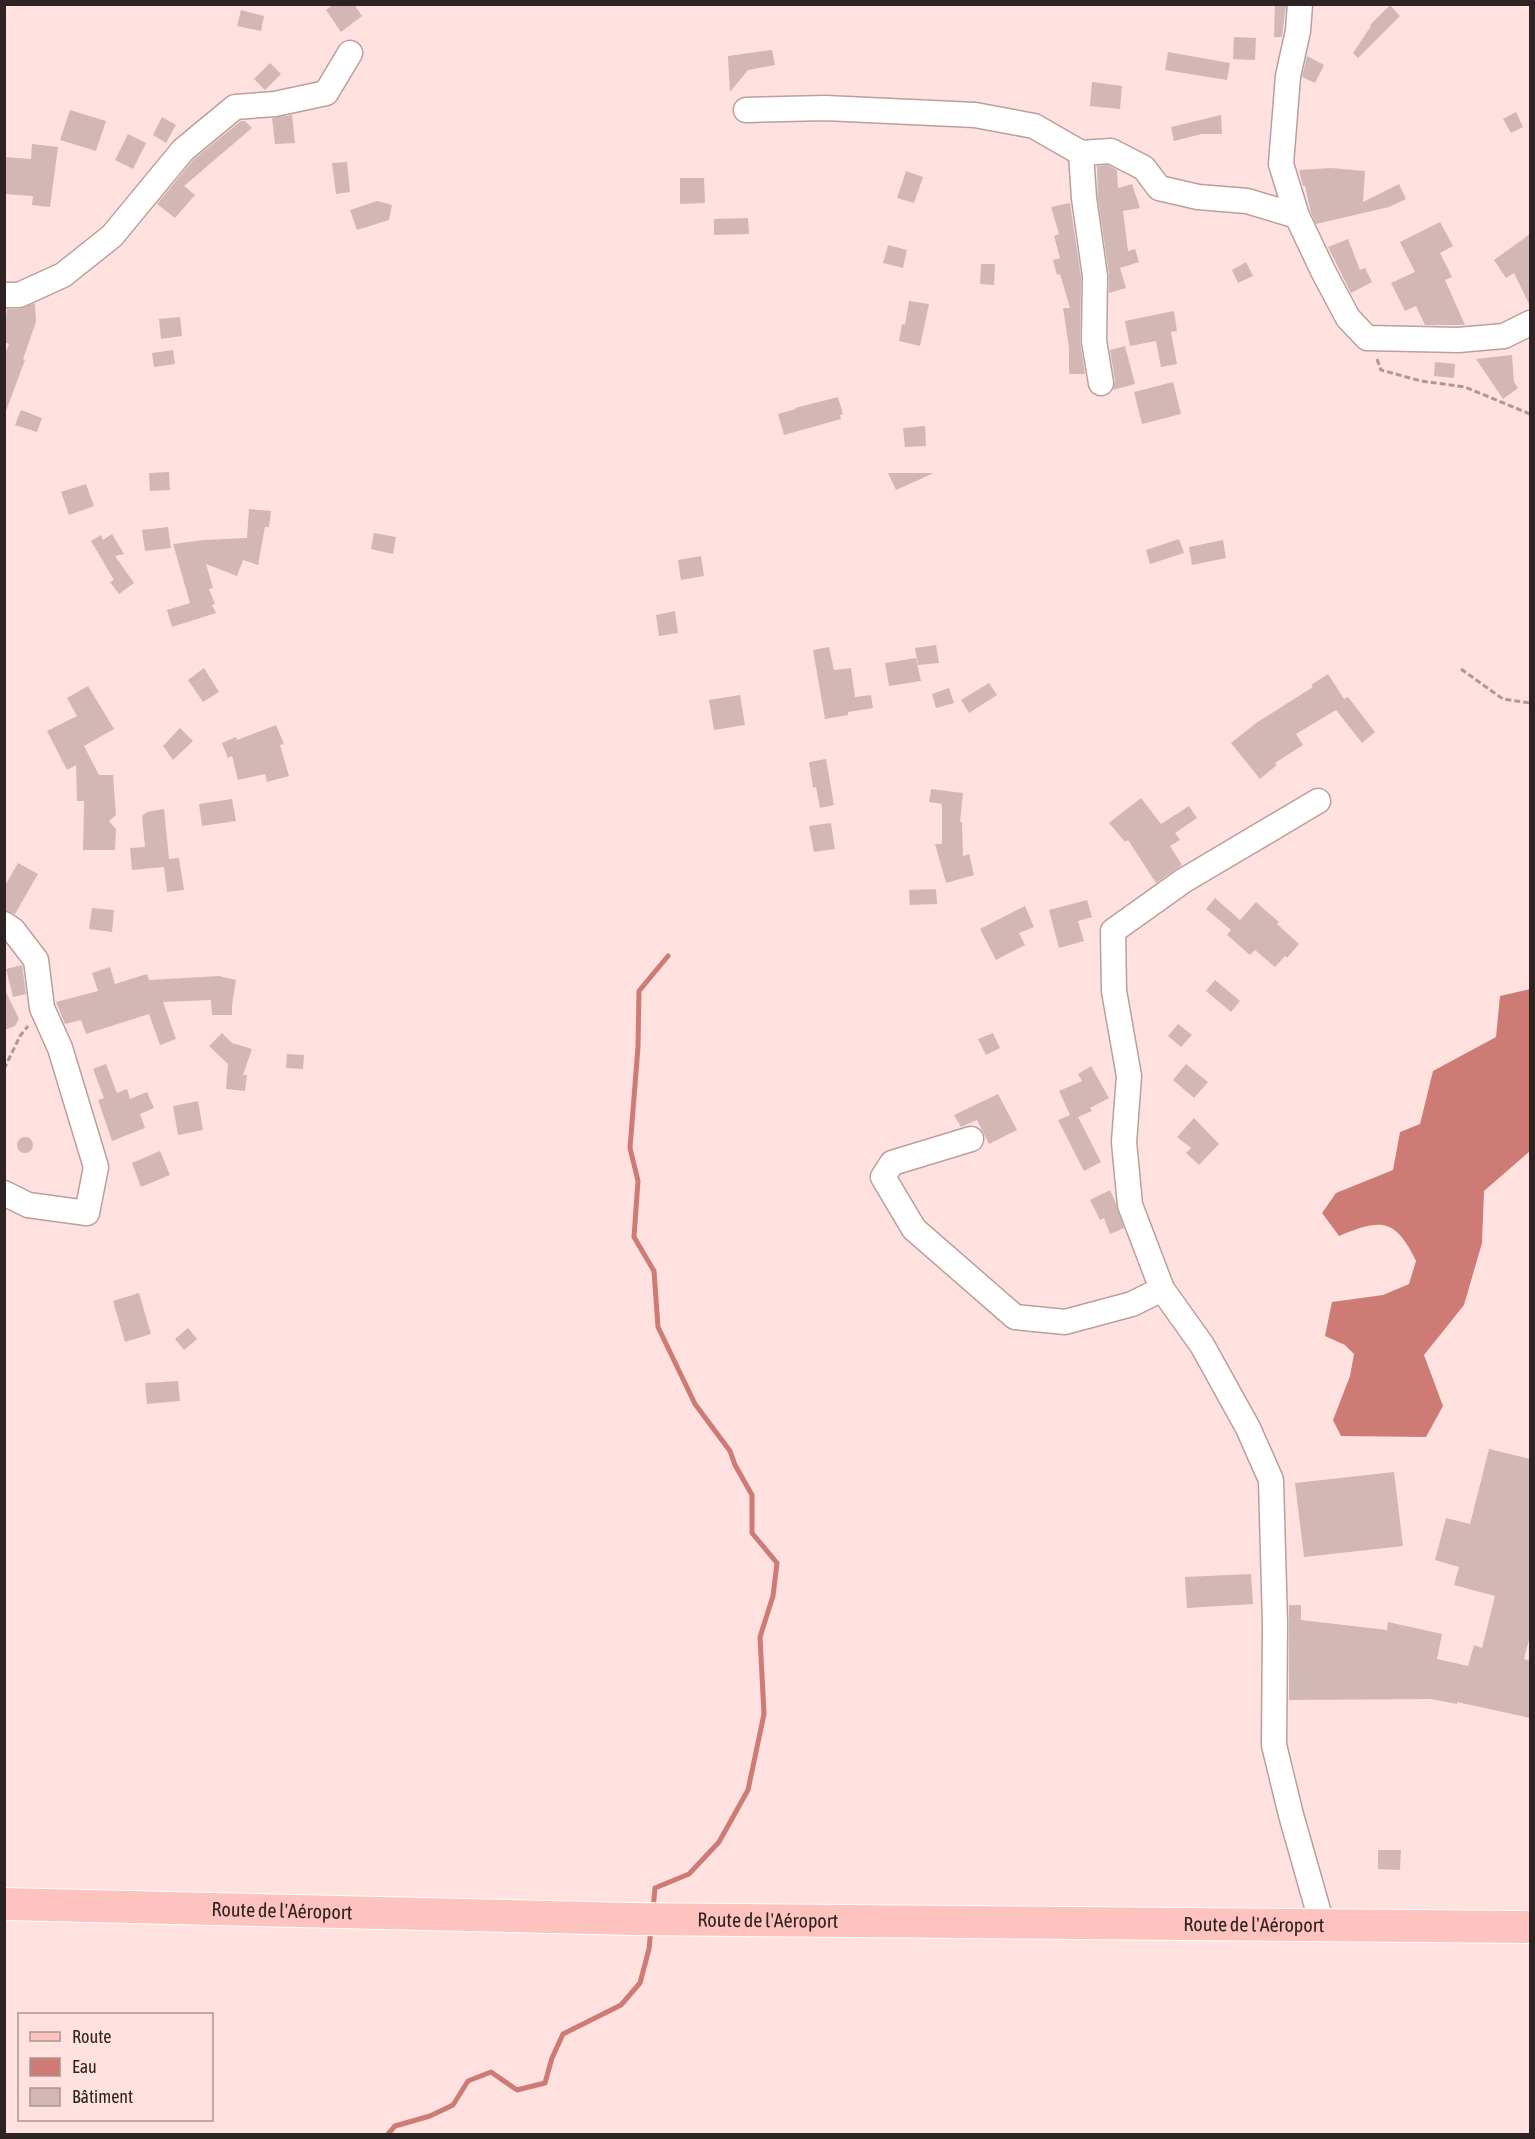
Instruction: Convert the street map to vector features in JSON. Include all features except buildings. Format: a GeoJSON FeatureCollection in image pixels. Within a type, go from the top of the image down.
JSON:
{"type":"FeatureCollection","features":[{"type":"Feature","properties":{"kind":"main road","name":"Route de l'Aéroport"},"geometry":{"type":"LineString","coordinates":[[4,1904],[632,1919],[1530,1927]]}},
{"type":"Feature","properties":{"kind":"street"},"geometry":{"type":"LineString","coordinates":[[1300,4],[1298,31],[1288,76],[1281,164],[1297,216],[1348,318],[1367,338],[1458,340],[1504,336],[1530,323]]}},
{"type":"Feature","properties":{"kind":"street"},"geometry":{"type":"LineString","coordinates":[[4,295],[19,295],[63,275],[112,236],[183,150],[235,107],[275,104],[326,93],[350,53]]}},
{"type":"Feature","properties":{"kind":"street"},"geometry":{"type":"LineString","coordinates":[[746,110],[825,108],[975,115],[1034,126],[1081,153],[1111,151],[1144,168],[1159,188],[1198,197],[1247,201],[1297,216]]}},
{"type":"Feature","properties":{"kind":"street"},"geometry":{"type":"LineString","coordinates":[[1081,153],[1084,198],[1095,276],[1094,341],[1101,383]]}},
{"type":"Feature","properties":{"kind":"street"},"geometry":{"type":"LineString","coordinates":[[1318,801],[1183,881],[1113,931],[1114,991],[1129,1076],[1124,1142],[1130,1205],[1162,1289],[1202,1345],[1248,1428],[1271,1480],[1275,1624],[1274,1745],[1322,1924]]}},
{"type":"Feature","properties":{"kind":"street"},"geometry":{"type":"LineString","coordinates":[[4,924],[13,930],[36,960],[42,1008],[60,1048],[96,1167],[87,1213],[28,1205],[4,1192]]}},
{"type":"Feature","properties":{"kind":"street"},"geometry":{"type":"LineString","coordinates":[[971,1139],[892,1163],[883,1177],[914,1229],[1015,1317],[1065,1322],[1132,1304],[1162,1289]]}},
{"type":"Feature","properties":{"kind":"path"},"geometry":{"type":"LineString","coordinates":[[1367,338],[1381,370],[1421,381],[1465,387],[1530,414]]}},
{"type":"Feature","properties":{"kind":"path"},"geometry":{"type":"LineString","coordinates":[[1461,669],[1503,699],[1530,703]]}},
{"type":"Feature","properties":{"kind":"path"},"geometry":{"type":"LineString","coordinates":[[4,1069],[20,1036],[42,1008]]}},
{"type":"Feature","properties":{"kind":"water"},"geometry":{"type":"Polygon","coordinates":[[[1530,989],[1530,1151],[1484,1191],[1482,1243],[1464,1305],[1424,1355],[1443,1406],[1426,1437],[1341,1436],[1333,1420],[1350,1376],[1354,1354],[1345,1345],[1325,1336],[1332,1302],[1383,1295],[1409,1284],[1416,1261],[1401,1236],[1393,1229],[1376,1225],[1339,1236],[1322,1213],[1336,1193],[1393,1170],[1400,1132],[1420,1124],[1433,1071],[1496,1037],[1500,996],[1530,989]]]}},
{"type":"Feature","properties":{"kind":"waterway"},"geometry":{"type":"LineString","coordinates":[[653,1910],[655,1888],[689,1874],[719,1842],[748,1790],[764,1714],[760,1637],[773,1596],[777,1563],[752,1533],[752,1495],[730,1451],[695,1404],[658,1327],[654,1271],[634,1237],[638,1181],[630,1148],[638,1047],[639,991],[668,956]]}},
{"type":"Feature","properties":{"kind":"waterway"},"geometry":{"type":"LineString","coordinates":[[388,2134],[395,2126],[430,2116],[453,2105],[468,2081],[491,2072],[517,2090],[545,2083],[552,2058],[563,2034],[621,2005],[640,1983],[649,1949],[651,1928]]}}]}
